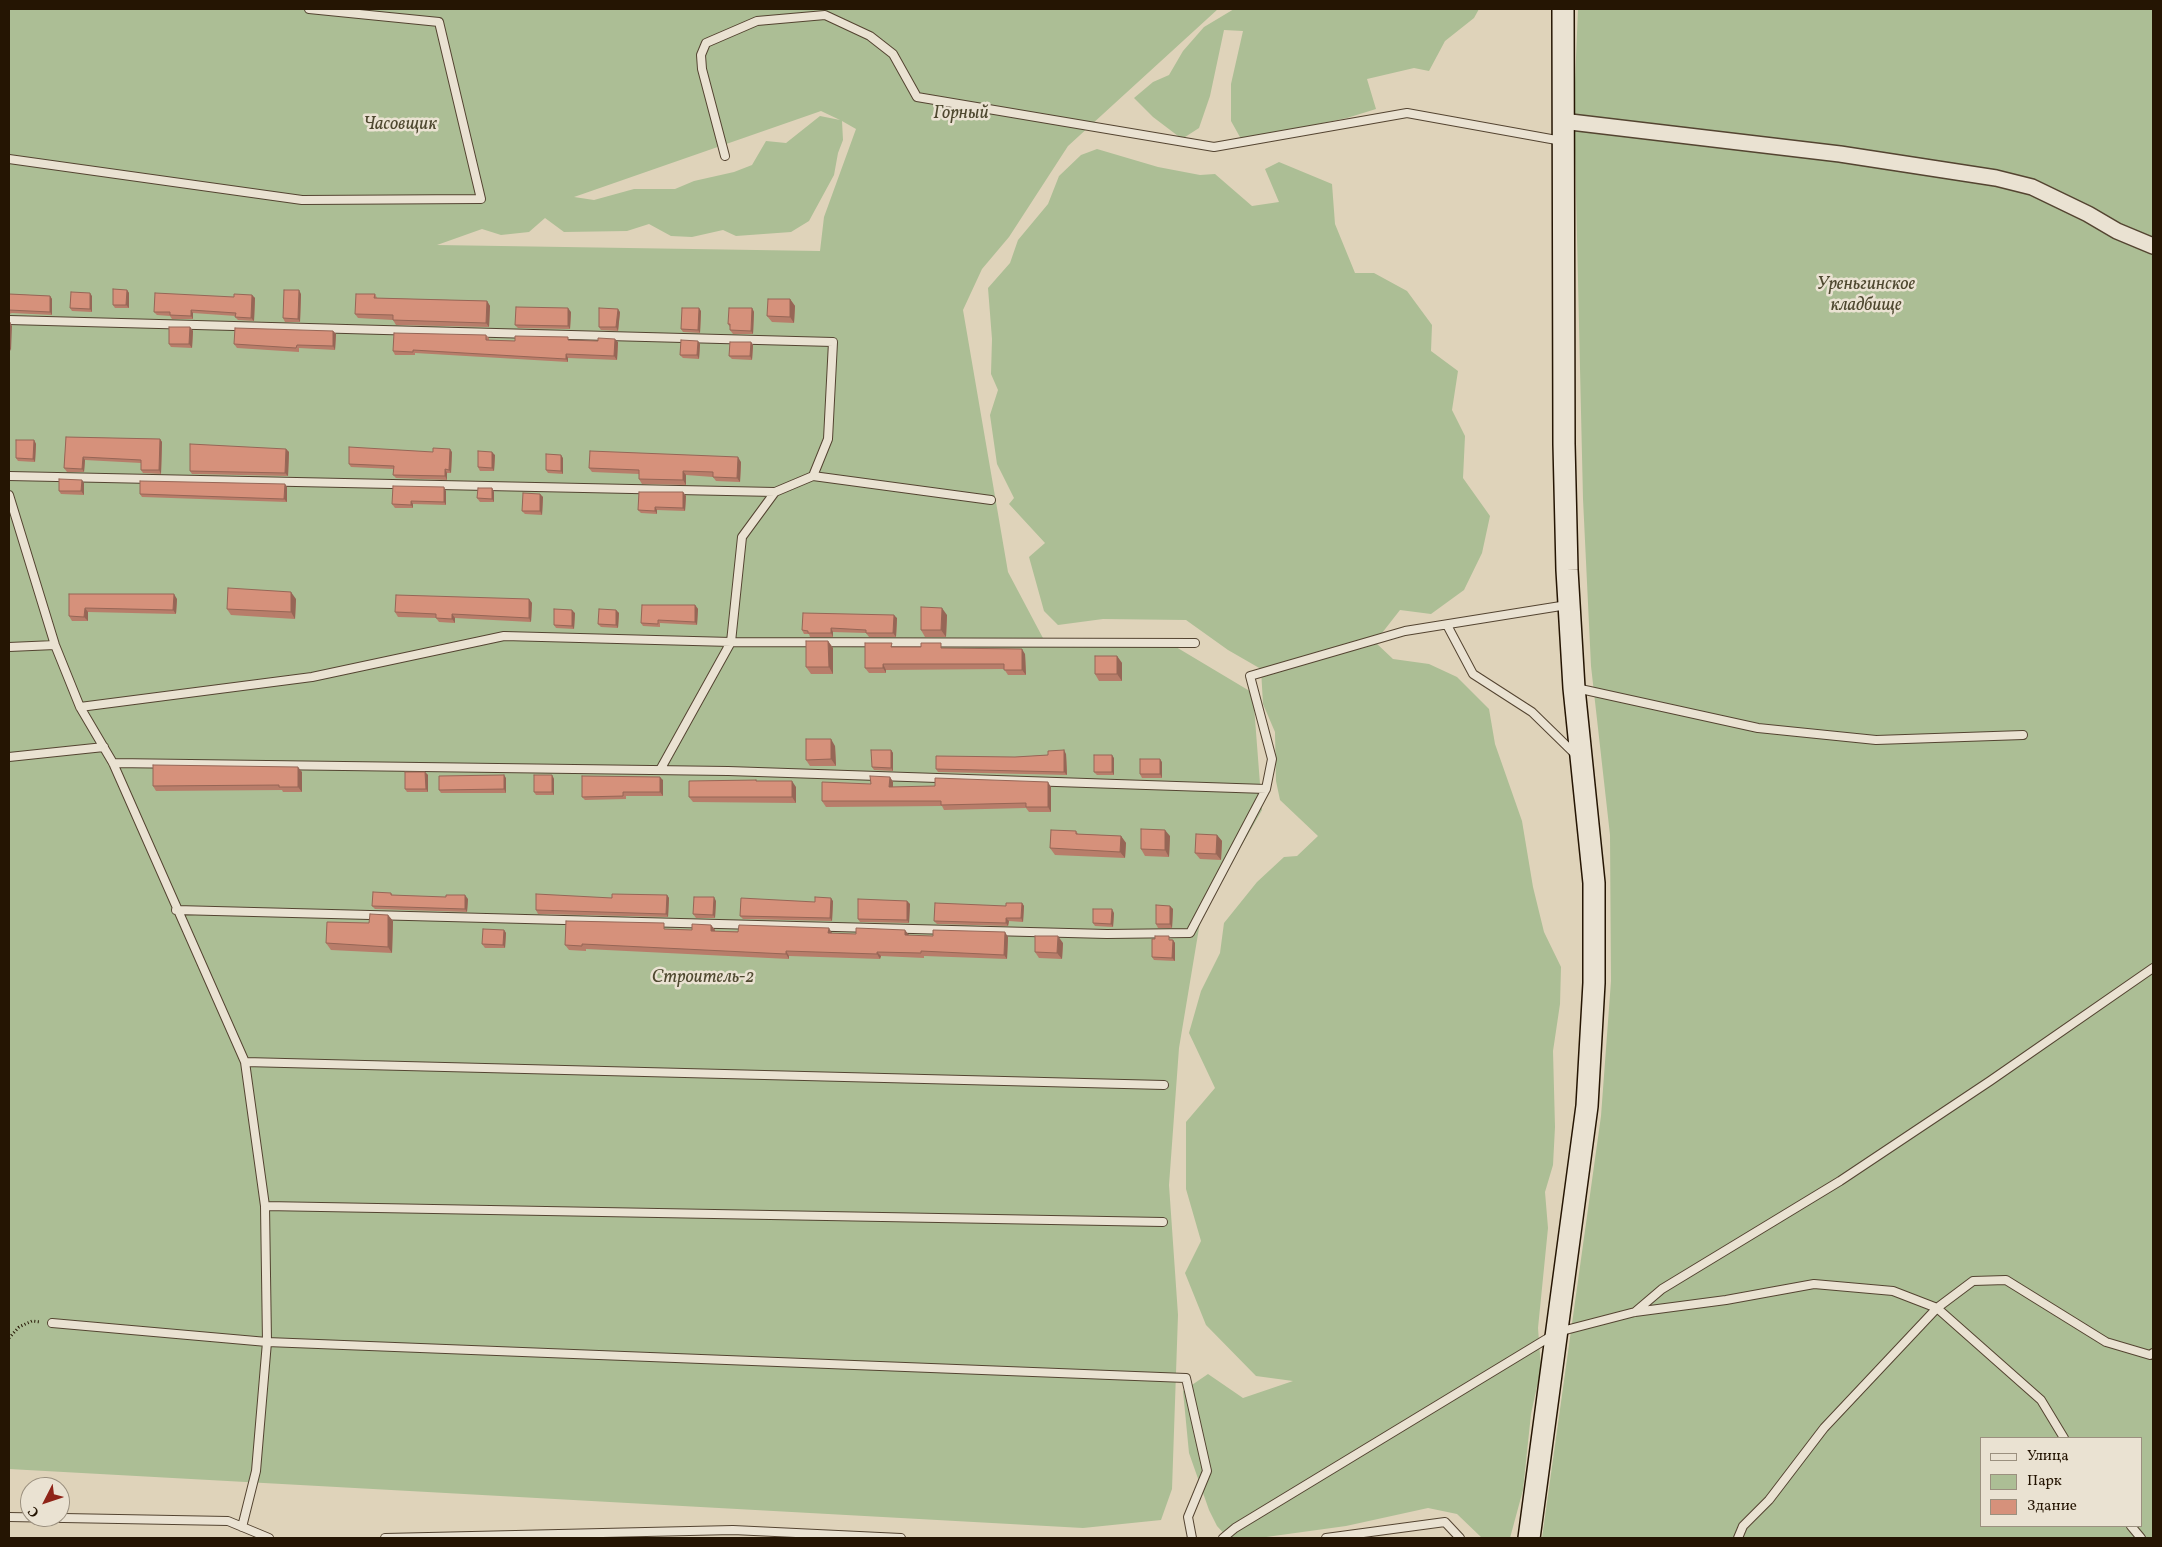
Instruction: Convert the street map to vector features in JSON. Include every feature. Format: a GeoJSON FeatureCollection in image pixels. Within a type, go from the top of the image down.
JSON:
{"type":"FeatureCollection","features":[{"type":"Feature","properties":{"kind":"main road"},"geometry":{"type":"LineString","coordinates":[[1529,1538],[1587,1106],[1594,983],[1594,883],[1574,688],[1569,605],[1564,444],[1563,9]]}},
{"type":"Feature","properties":{"kind":"street"},"geometry":{"type":"LineString","coordinates":[[1562,131],[1840,154],[1996,178],[2032,187],[2088,214],[2117,231],[2153,246]]}},
{"type":"Feature","properties":{"kind":"lane"},"geometry":{"type":"LineString","coordinates":[[9,159],[302,200],[481,199],[439,22],[309,9]]}},
{"type":"Feature","properties":{"kind":"lane"},"geometry":{"type":"LineString","coordinates":[[725,156],[702,70],[701,55],[706,43],[757,21],[825,15],[870,36],[893,54],[917,97],[1214,147],[1407,113],[1562,131]]}},
{"type":"Feature","properties":{"kind":"lane"},"geometry":{"type":"LineString","coordinates":[[9,320],[833,342],[828,440],[813,476]]}},
{"type":"Feature","properties":{"kind":"lane"},"geometry":{"type":"LineString","coordinates":[[9,476],[775,492],[813,476],[991,500]]}},
{"type":"Feature","properties":{"kind":"lane"},"geometry":{"type":"LineString","coordinates":[[660,770],[731,642],[742,537],[775,492]]}},
{"type":"Feature","properties":{"kind":"lane"},"geometry":{"type":"LineString","coordinates":[[9,495],[55,645],[80,707],[113,763],[244,1062],[265,1206],[267,1342],[256,1471],[242,1527]]}},
{"type":"Feature","properties":{"kind":"lane"},"geometry":{"type":"LineString","coordinates":[[176,910],[1107,934],[1190,933],[1266,789],[1272,759],[1250,676],[1406,631],[1569,605]]}},
{"type":"Feature","properties":{"kind":"lane"},"geometry":{"type":"LineString","coordinates":[[1447,625],[1473,674],[1532,712],[1581,760]]}},
{"type":"Feature","properties":{"kind":"lane"},"geometry":{"type":"LineString","coordinates":[[80,707],[312,676],[504,636],[731,642],[1195,643]]}},
{"type":"Feature","properties":{"kind":"lane"},"geometry":{"type":"LineString","coordinates":[[9,647],[55,645]]}},
{"type":"Feature","properties":{"kind":"lane"},"geometry":{"type":"LineString","coordinates":[[1574,688],[1758,728],[1867,739],[2023,734]]}},
{"type":"Feature","properties":{"kind":"lane"},"geometry":{"type":"LineString","coordinates":[[9,757],[104,747]]}},
{"type":"Feature","properties":{"kind":"lane"},"geometry":{"type":"LineString","coordinates":[[113,763],[660,770],[1266,789]]}},
{"type":"Feature","properties":{"kind":"lane"},"geometry":{"type":"LineString","coordinates":[[1635,1312],[1662,1289],[1840,1181],[1990,1082],[2153,968]]}},
{"type":"Feature","properties":{"kind":"lane"},"geometry":{"type":"LineString","coordinates":[[244,1062],[1164,1085]]}},
{"type":"Feature","properties":{"kind":"lane"},"geometry":{"type":"LineString","coordinates":[[265,1206],[1163,1222]]}},
{"type":"Feature","properties":{"kind":"lane"},"geometry":{"type":"LineString","coordinates":[[1738,1538],[1743,1526],[1769,1500],[1824,1428],[1937,1308],[1973,1281],[2006,1280],[2106,1342],[2150,1355],[2153,1353]]}},
{"type":"Feature","properties":{"kind":"lane"},"geometry":{"type":"LineString","coordinates":[[1223,1538],[1236,1528],[1558,1332],[1635,1312],[1814,1284],[1893,1291],[1937,1308],[2041,1400],[2063,1437]]}},
{"type":"Feature","properties":{"kind":"lane"},"geometry":{"type":"LineString","coordinates":[[52,1323],[267,1342],[1186,1378],[1207,1471],[1188,1517],[1192,1538]]}},
{"type":"Feature","properties":{"kind":"lane"},"geometry":{"type":"LineString","coordinates":[[9,1517],[228,1522],[269,1538]]}},
{"type":"Feature","properties":{"kind":"lane"},"geometry":{"type":"LineString","coordinates":[[1326,1538],[1445,1522],[1460,1538]]}},
{"type":"Feature","properties":{"kind":"lane"},"geometry":{"type":"LineString","coordinates":[[2132,1527],[2141,1538]]}},
{"type":"Feature","properties":{"kind":"lane"},"geometry":{"type":"LineString","coordinates":[[385,1538],[733,1530],[901,1538]]}},
{"type":"Feature","properties":{"kind":"path"},"geometry":{"type":"LineString","coordinates":[[9,1338],[19,1327],[32,1321],[52,1323]]}},
{"type":"Feature","properties":{"kind":"green space","name":"Строитель-2"},"geometry":{"type":"Polygon","coordinates":[[[9,9],[1218,9],[1068,146],[1009,237],[982,269],[963,310],[1008,572],[1044,640],[1171,644],[1253,693],[1262,810],[1201,916],[1179,1048],[1169,1185],[1178,1315],[1172,1489],[1161,1520],[1083,1528],[9,1469],[9,9]],[[821,111],[574,197],[594,200],[634,189],[675,189],[694,181],[734,172],[752,165],[766,141],[786,143],[820,116],[840,120],[821,111]],[[842,121],[843,140],[838,153],[834,175],[809,221],[791,232],[736,236],[723,230],[692,237],[671,236],[649,224],[627,231],[564,232],[545,218],[529,232],[501,235],[482,229],[437,245],[820,251],[824,217],[856,129],[842,121]]]}},
{"type":"Feature","properties":{"kind":"green space"},"geometry":{"type":"Polygon","coordinates":[[[1234,9],[1479,9],[1474,18],[1445,41],[1429,71],[1414,68],[1367,79],[1376,109],[1347,118],[1299,128],[1245,146],[1231,121],[1231,84],[1243,31],[1224,30],[1210,96],[1199,128],[1182,139],[1153,117],[1134,98],[1153,82],[1169,75],[1183,51],[1204,27],[1234,9]]]}},
{"type":"Feature","properties":{"kind":"green space","name":"Уреньгинское кладбище"},"geometry":{"type":"Polygon","coordinates":[[[1578,9],[2153,9],[2153,1538],[1542,1538],[1601,1116],[1611,981],[1610,835],[1591,666],[1583,499],[1574,106],[1578,9]]]}},
{"type":"Feature","properties":{"kind":"green space"},"geometry":{"type":"Polygon","coordinates":[[[1097,149],[1158,167],[1200,175],[1215,174],[1252,206],[1279,202],[1265,169],[1279,162],[1332,184],[1335,224],[1355,273],[1374,273],[1407,291],[1432,325],[1431,351],[1458,371],[1452,410],[1465,436],[1463,478],[1490,516],[1482,553],[1464,590],[1431,614],[1400,610],[1375,642],[1393,659],[1429,664],[1457,677],[1489,709],[1495,744],[1522,821],[1533,887],[1544,932],[1561,967],[1560,1004],[1553,1051],[1555,1127],[1553,1165],[1545,1192],[1548,1228],[1538,1328],[1541,1368],[1531,1414],[1523,1490],[1510,1538],[1482,1538],[1457,1514],[1428,1508],[1346,1526],[1259,1538],[1228,1538],[1217,1526],[1209,1510],[1189,1453],[1183,1391],[1208,1374],[1243,1398],[1293,1381],[1256,1376],[1206,1325],[1185,1273],[1201,1241],[1186,1189],[1186,1122],[1215,1088],[1189,1033],[1201,991],[1220,953],[1224,923],[1257,882],[1284,857],[1297,856],[1318,836],[1280,800],[1276,781],[1275,732],[1263,704],[1261,669],[1228,650],[1186,620],[1103,619],[1058,625],[1044,611],[1029,557],[1045,543],[1009,504],[1014,498],[997,464],[990,415],[998,390],[991,374],[992,339],[988,288],[1010,263],[1018,240],[1048,204],[1059,176],[1081,155],[1097,149]]]}},
{"type":"Feature","properties":{"kind":"building"},"geometry":{"type":"Polygon","coordinates":[[[113,289],[127,290],[126,305],[113,305],[113,289]]]}},
{"type":"Feature","properties":{"kind":"building"},"geometry":{"type":"Polygon","coordinates":[[[284,290],[299,290],[298,319],[283,318],[284,290]]]}},
{"type":"Feature","properties":{"kind":"building"},"geometry":{"type":"Polygon","coordinates":[[[71,292],[90,293],[90,309],[70,308],[71,292]]]}},
{"type":"Feature","properties":{"kind":"building"},"geometry":{"type":"Polygon","coordinates":[[[155,293],[234,297],[234,294],[252,295],[251,318],[235,317],[236,313],[191,310],[191,316],[170,315],[170,312],[154,312],[155,293]]]}},
{"type":"Feature","properties":{"kind":"building"},"geometry":{"type":"Polygon","coordinates":[[[9,294],[50,296],[50,312],[9,310],[9,294]]]}},
{"type":"Feature","properties":{"kind":"building"},"geometry":{"type":"Polygon","coordinates":[[[356,294],[375,294],[374,298],[487,301],[486,323],[393,320],[393,315],[355,314],[356,294]]]}},
{"type":"Feature","properties":{"kind":"building"},"geometry":{"type":"Polygon","coordinates":[[[768,299],[790,299],[790,317],[767,316],[768,299]]]}},
{"type":"Feature","properties":{"kind":"building"},"geometry":{"type":"Polygon","coordinates":[[[516,307],[568,308],[568,326],[515,325],[516,307]]]}},
{"type":"Feature","properties":{"kind":"building"},"geometry":{"type":"Polygon","coordinates":[[[599,308],[618,309],[616,327],[599,327],[599,308]]]}},
{"type":"Feature","properties":{"kind":"building"},"geometry":{"type":"Polygon","coordinates":[[[682,308],[699,308],[698,330],[681,329],[682,308]]]}},
{"type":"Feature","properties":{"kind":"building"},"geometry":{"type":"Polygon","coordinates":[[[729,308],[752,308],[751,331],[730,330],[730,324],[728,324],[729,308]]]}},
{"type":"Feature","properties":{"kind":"building"},"geometry":{"type":"Polygon","coordinates":[[[169,327],[190,327],[189,344],[169,344],[169,327]]]}},
{"type":"Feature","properties":{"kind":"building"},"geometry":{"type":"Polygon","coordinates":[[[235,328],[333,331],[333,346],[297,345],[296,348],[234,344],[235,328]]]}},
{"type":"Feature","properties":{"kind":"building"},"geometry":{"type":"Polygon","coordinates":[[[394,333],[486,335],[486,340],[515,341],[515,336],[568,337],[568,340],[598,341],[598,338],[615,339],[614,356],[566,354],[566,359],[413,350],[413,352],[393,351],[394,333]]]}},
{"type":"Feature","properties":{"kind":"building"},"geometry":{"type":"Polygon","coordinates":[[[681,340],[698,341],[697,355],[680,355],[681,340]]]}},
{"type":"Feature","properties":{"kind":"building"},"geometry":{"type":"Polygon","coordinates":[[[730,342],[751,342],[750,356],[729,356],[730,342]]]}},
{"type":"Feature","properties":{"kind":"building"},"geometry":{"type":"Polygon","coordinates":[[[66,437],[160,439],[159,470],[141,470],[141,460],[83,457],[82,469],[64,468],[66,437]]]}},
{"type":"Feature","properties":{"kind":"building"},"geometry":{"type":"Polygon","coordinates":[[[16,440],[34,440],[33,459],[16,458],[16,440]]]}},
{"type":"Feature","properties":{"kind":"building"},"geometry":{"type":"Polygon","coordinates":[[[190,444],[286,449],[285,473],[190,471],[190,444]]]}},
{"type":"Feature","properties":{"kind":"building"},"geometry":{"type":"Polygon","coordinates":[[[349,447],[433,452],[433,448],[450,449],[449,470],[445,469],[445,476],[393,475],[394,466],[349,464],[349,447]]]}},
{"type":"Feature","properties":{"kind":"building"},"geometry":{"type":"Polygon","coordinates":[[[478,451],[492,452],[492,468],[478,467],[478,451]]]}},
{"type":"Feature","properties":{"kind":"building"},"geometry":{"type":"Polygon","coordinates":[[[590,451],[738,457],[737,478],[713,477],[713,472],[683,471],[683,480],[639,479],[639,470],[589,468],[590,451]]]}},
{"type":"Feature","properties":{"kind":"building"},"geometry":{"type":"Polygon","coordinates":[[[546,454],[561,455],[561,471],[546,470],[546,454]]]}},
{"type":"Feature","properties":{"kind":"building"},"geometry":{"type":"Polygon","coordinates":[[[59,479],[82,480],[81,491],[59,491],[59,479]]]}},
{"type":"Feature","properties":{"kind":"building"},"geometry":{"type":"Polygon","coordinates":[[[140,481],[285,484],[284,499],[140,494],[140,481]]]}},
{"type":"Feature","properties":{"kind":"building"},"geometry":{"type":"Polygon","coordinates":[[[393,486],[444,487],[444,502],[411,501],[411,505],[392,504],[393,486]]]}},
{"type":"Feature","properties":{"kind":"building"},"geometry":{"type":"Polygon","coordinates":[[[478,488],[492,488],[492,499],[477,498],[478,488]]]}},
{"type":"Feature","properties":{"kind":"building"},"geometry":{"type":"Polygon","coordinates":[[[639,492],[683,492],[683,508],[655,507],[655,511],[638,510],[639,492]]]}},
{"type":"Feature","properties":{"kind":"building"},"geometry":{"type":"Polygon","coordinates":[[[523,493],[540,494],[540,511],[522,511],[523,493]]]}},
{"type":"Feature","properties":{"kind":"building"},"geometry":{"type":"Polygon","coordinates":[[[228,588],[291,592],[291,612],[227,609],[228,588]]]}},
{"type":"Feature","properties":{"kind":"building"},"geometry":{"type":"Polygon","coordinates":[[[69,594],[174,594],[173,610],[85,608],[84,617],[69,616],[69,594]]]}},
{"type":"Feature","properties":{"kind":"building"},"geometry":{"type":"Polygon","coordinates":[[[396,595],[529,599],[529,618],[452,614],[452,619],[436,618],[436,614],[395,612],[396,595]]]}},
{"type":"Feature","properties":{"kind":"building"},"geometry":{"type":"Polygon","coordinates":[[[642,605],[695,605],[695,622],[658,620],[658,624],[641,623],[642,605]]]}},
{"type":"Feature","properties":{"kind":"building"},"geometry":{"type":"Polygon","coordinates":[[[921,607],[942,608],[941,630],[921,630],[921,607]]]}},
{"type":"Feature","properties":{"kind":"building"},"geometry":{"type":"Polygon","coordinates":[[[554,609],[572,610],[572,626],[554,625],[554,609]]]}},
{"type":"Feature","properties":{"kind":"building"},"geometry":{"type":"Polygon","coordinates":[[[599,609],[616,610],[616,625],[598,624],[599,609]]]}},
{"type":"Feature","properties":{"kind":"building"},"geometry":{"type":"Polygon","coordinates":[[[803,613],[894,615],[893,633],[866,633],[866,630],[831,628],[831,633],[808,633],[808,631],[802,630],[803,613]]]}},
{"type":"Feature","properties":{"kind":"building"},"geometry":{"type":"Polygon","coordinates":[[[806,641],[828,641],[829,667],[806,667],[806,641]]]}},
{"type":"Feature","properties":{"kind":"building"},"geometry":{"type":"Polygon","coordinates":[[[865,643],[892,643],[891,647],[921,647],[921,643],[941,643],[941,648],[1022,649],[1022,670],[1004,670],[1004,664],[883,664],[883,668],[865,668],[865,643]]]}},
{"type":"Feature","properties":{"kind":"building"},"geometry":{"type":"Polygon","coordinates":[[[1095,656],[1117,656],[1117,674],[1095,674],[1095,656]]]}},
{"type":"Feature","properties":{"kind":"building"},"geometry":{"type":"Polygon","coordinates":[[[806,739],[831,739],[831,759],[806,760],[806,739]]]}},
{"type":"Feature","properties":{"kind":"building"},"geometry":{"type":"Polygon","coordinates":[[[871,750],[891,750],[891,768],[872,767],[871,750]]]}},
{"type":"Feature","properties":{"kind":"building"},"geometry":{"type":"Polygon","coordinates":[[[1064,750],[1064,772],[936,769],[936,756],[1015,757],[1048,755],[1048,751],[1064,750]]]}},
{"type":"Feature","properties":{"kind":"building"},"geometry":{"type":"Polygon","coordinates":[[[1094,755],[1112,755],[1112,772],[1094,772],[1094,755]]]}},
{"type":"Feature","properties":{"kind":"building"},"geometry":{"type":"Polygon","coordinates":[[[1140,759],[1160,759],[1160,774],[1140,774],[1140,759]]]}},
{"type":"Feature","properties":{"kind":"building"},"geometry":{"type":"Polygon","coordinates":[[[153,765],[298,767],[298,787],[279,787],[279,785],[153,786],[153,765]]]}},
{"type":"Feature","properties":{"kind":"building"},"geometry":{"type":"Polygon","coordinates":[[[405,772],[425,772],[426,789],[405,789],[405,772]]]}},
{"type":"Feature","properties":{"kind":"building"},"geometry":{"type":"Polygon","coordinates":[[[504,775],[504,789],[439,790],[439,776],[504,775]]]}},
{"type":"Feature","properties":{"kind":"building"},"geometry":{"type":"Polygon","coordinates":[[[534,775],[552,775],[552,792],[534,792],[534,775]]]}},
{"type":"Feature","properties":{"kind":"building"},"geometry":{"type":"Polygon","coordinates":[[[582,776],[660,777],[660,792],[623,792],[623,796],[582,797],[582,776]]]}},
{"type":"Feature","properties":{"kind":"building"},"geometry":{"type":"Polygon","coordinates":[[[870,776],[890,777],[889,787],[935,786],[935,778],[1048,782],[1048,807],[1026,807],[1026,803],[941,805],[941,801],[822,801],[822,782],[871,784],[870,776]]]}},
{"type":"Feature","properties":{"kind":"building"},"geometry":{"type":"Polygon","coordinates":[[[689,781],[792,781],[792,797],[689,797],[689,781]]]}},
{"type":"Feature","properties":{"kind":"building"},"geometry":{"type":"Polygon","coordinates":[[[1141,829],[1165,830],[1165,850],[1141,849],[1141,829]]]}},
{"type":"Feature","properties":{"kind":"building"},"geometry":{"type":"Polygon","coordinates":[[[1051,830],[1076,831],[1076,834],[1121,836],[1120,852],[1050,848],[1051,830]]]}},
{"type":"Feature","properties":{"kind":"building"},"geometry":{"type":"Polygon","coordinates":[[[1196,834],[1217,835],[1216,854],[1195,853],[1196,834]]]}},
{"type":"Feature","properties":{"kind":"building"},"geometry":{"type":"Polygon","coordinates":[[[373,892],[391,893],[391,895],[446,897],[446,895],[465,895],[465,909],[372,906],[373,892]]]}},
{"type":"Feature","properties":{"kind":"building"},"geometry":{"type":"Polygon","coordinates":[[[536,894],[612,898],[612,894],[667,895],[666,914],[536,910],[536,894]]]}},
{"type":"Feature","properties":{"kind":"building"},"geometry":{"type":"Polygon","coordinates":[[[694,897],[714,897],[713,915],[693,914],[694,897]]]}},
{"type":"Feature","properties":{"kind":"building"},"geometry":{"type":"Polygon","coordinates":[[[815,897],[831,898],[830,918],[740,916],[741,898],[815,902],[815,897]]]}},
{"type":"Feature","properties":{"kind":"building"},"geometry":{"type":"Polygon","coordinates":[[[858,899],[907,901],[907,920],[858,919],[858,899]]]}},
{"type":"Feature","properties":{"kind":"building"},"geometry":{"type":"Polygon","coordinates":[[[935,903],[1006,906],[1006,903],[1022,903],[1021,918],[1006,918],[1006,923],[934,921],[935,903]]]}},
{"type":"Feature","properties":{"kind":"building"},"geometry":{"type":"Polygon","coordinates":[[[1156,905],[1170,906],[1170,924],[1156,924],[1156,905]]]}},
{"type":"Feature","properties":{"kind":"building"},"geometry":{"type":"Polygon","coordinates":[[[1093,909],[1112,909],[1111,924],[1093,923],[1093,909]]]}},
{"type":"Feature","properties":{"kind":"building"},"geometry":{"type":"Polygon","coordinates":[[[370,914],[388,915],[388,947],[326,943],[327,922],[369,923],[370,914]]]}},
{"type":"Feature","properties":{"kind":"building"},"geometry":{"type":"Polygon","coordinates":[[[566,921],[664,923],[664,929],[692,930],[692,924],[711,925],[711,931],[738,932],[739,925],[829,928],[828,933],[856,934],[856,928],[905,930],[905,935],[933,936],[933,930],[1005,932],[1004,955],[921,951],[921,953],[877,952],[877,954],[786,951],[786,954],[582,944],[582,946],[565,945],[566,921]]]}},
{"type":"Feature","properties":{"kind":"building"},"geometry":{"type":"Polygon","coordinates":[[[483,929],[504,930],[503,945],[482,944],[483,929]]]}},
{"type":"Feature","properties":{"kind":"building"},"geometry":{"type":"Polygon","coordinates":[[[1035,936],[1058,936],[1057,953],[1035,952],[1035,936]]]}},
{"type":"Feature","properties":{"kind":"building"},"geometry":{"type":"Polygon","coordinates":[[[1155,936],[1169,936],[1169,940],[1173,940],[1172,958],[1152,957],[1152,939],[1155,939],[1155,936]]]}},
{"type":"Feature","properties":{"kind":"park label","name":"Горный"},"geometry":{"type":"Point","coordinates":[961,115]}},
{"type":"Feature","properties":{"kind":"park label","name":"Часовщик"},"geometry":{"type":"Point","coordinates":[400,126]}}]}
